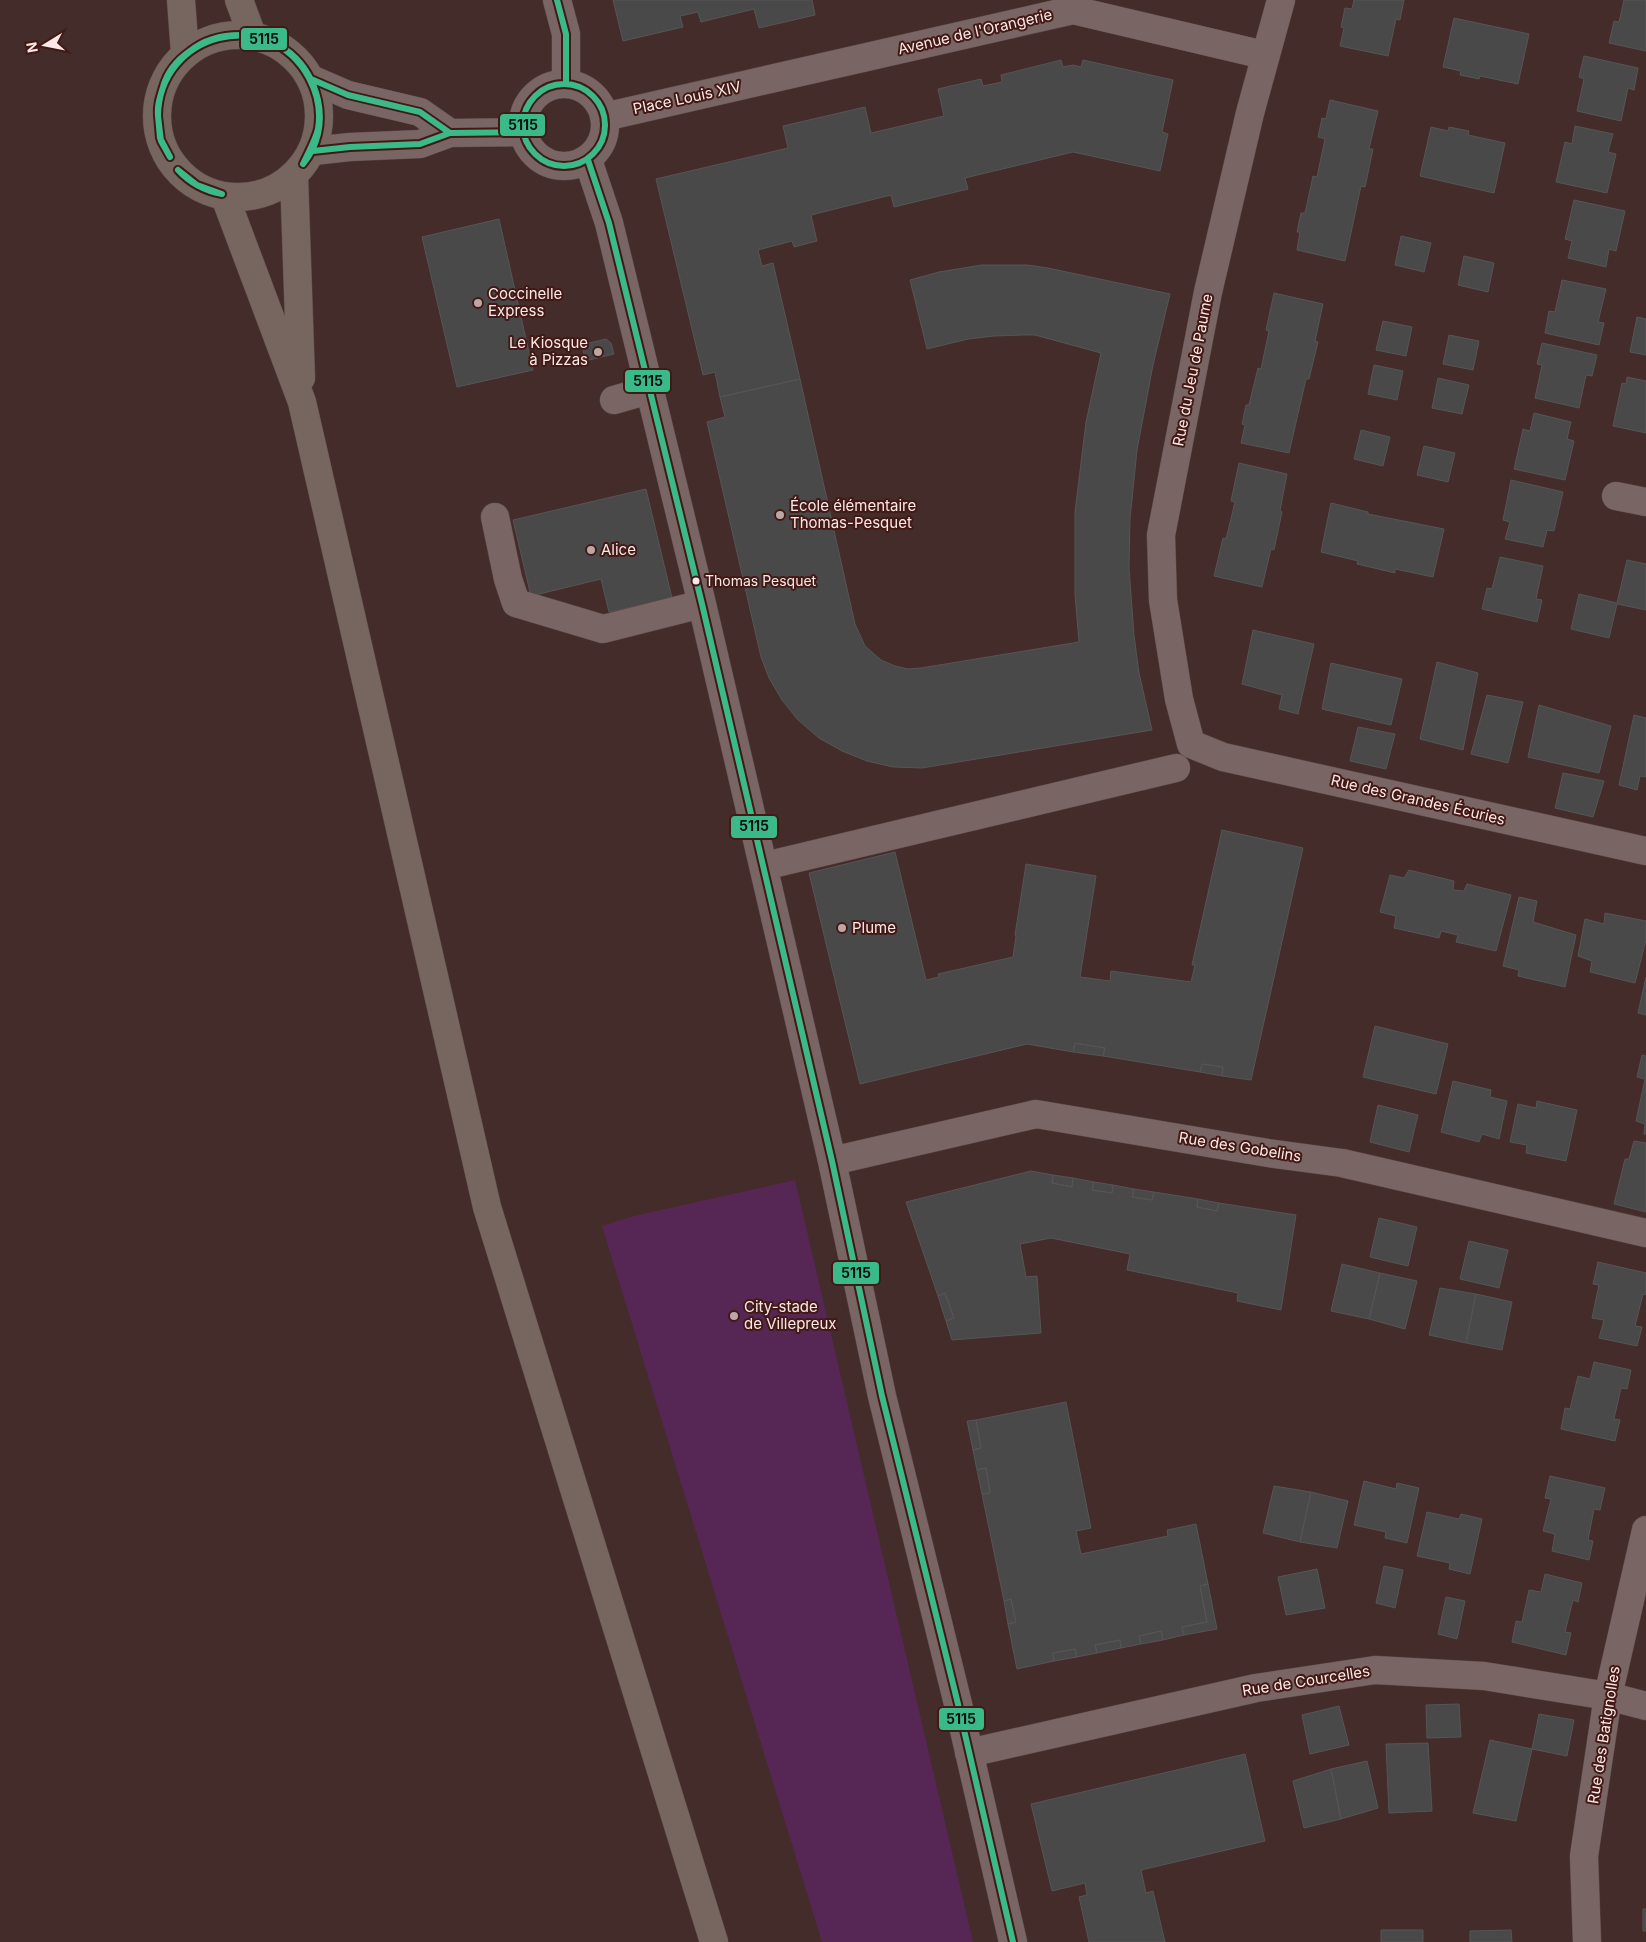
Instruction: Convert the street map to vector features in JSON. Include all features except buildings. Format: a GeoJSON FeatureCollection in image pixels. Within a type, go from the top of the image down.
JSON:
{"type":"FeatureCollection","features":[{"type":"Feature","properties":{"kind":"main road"},"geometry":{"type":"LineString","coordinates":[[181,0],[185,54]]}},
{"type":"Feature","properties":{"kind":"main road"},"geometry":{"type":"LineString","coordinates":[[239,0],[252,35]]}},
{"type":"Feature","properties":{"kind":"main road"},"geometry":{"type":"LineString","coordinates":[[252,35],[277,43],[297,58],[311,79],[319,102],[319,127],[312,151],[294,176],[273,190],[250,197],[225,197],[196,186],[173,165],[159,138],[157,107],[166,77],[185,54],[216,37],[252,35]]}},
{"type":"Feature","properties":{"kind":"main road"},"geometry":{"type":"LineString","coordinates":[[294,176],[302,402]]}},
{"type":"Feature","properties":{"kind":"main road"},"geometry":{"type":"LineString","coordinates":[[225,197],[302,402],[487,1207],[714,1942]]}},
{"type":"Feature","properties":{"kind":"street"},"geometry":{"type":"LineString","coordinates":[[557,0],[566,34],[566,84]]}},
{"type":"Feature","properties":{"kind":"street","name":"Rue du Jeu de Paume"},"geometry":{"type":"LineString","coordinates":[[1191,744],[1177,689],[1162,600],[1161,536],[1208,292],[1264,56],[1281,0]]}},
{"type":"Feature","properties":{"kind":"street","name":"Avenue de l'Orangerie"},"geometry":{"type":"LineString","coordinates":[[770,80],[1073,10],[1264,56]]}},
{"type":"Feature","properties":{"kind":"street"},"geometry":{"type":"LineString","coordinates":[[311,79],[348,95],[420,112],[450,133]]}},
{"type":"Feature","properties":{"kind":"street","name":"Place Louis XIV"},"geometry":{"type":"LineString","coordinates":[[604,117],[770,80]]}},
{"type":"Feature","properties":{"kind":"street"},"geometry":{"type":"LineString","coordinates":[[566,84],[586,89],[601,105],[604,117],[606,126],[600,147],[585,162],[563,168],[543,162],[527,146],[522,125],[528,104],[543,89],[566,84]]}},
{"type":"Feature","properties":{"kind":"street"},"geometry":{"type":"LineString","coordinates":[[312,151],[350,147],[420,144],[450,133],[524,132]]}},
{"type":"Feature","properties":{"kind":"street"},"geometry":{"type":"LineString","coordinates":[[588,160],[609,223],[715,658],[832,1161],[882,1396],[1013,1942]]}},
{"type":"Feature","properties":{"kind":"street"},"geometry":{"type":"LineString","coordinates":[[614,400],[649,390]]}},
{"type":"Feature","properties":{"kind":"street"},"geometry":{"type":"LineString","coordinates":[[1616,496],[1646,502]]}},
{"type":"Feature","properties":{"kind":"street"},"geometry":{"type":"LineString","coordinates":[[495,517],[508,579],[516,603],[604,629],[702,604]]}},
{"type":"Feature","properties":{"kind":"street","name":"Rue des Grandes Écuries"},"geometry":{"type":"LineString","coordinates":[[1191,744],[1223,757],[1646,851]]}},
{"type":"Feature","properties":{"kind":"street"},"geometry":{"type":"LineString","coordinates":[[777,863],[1176,768]]}},
{"type":"Feature","properties":{"kind":"street","name":"Rue des Gobelins"},"geometry":{"type":"LineString","coordinates":[[832,1161],[1036,1114],[1268,1153],[1342,1163],[1646,1233]]}},
{"type":"Feature","properties":{"kind":"street","name":"Rue des Batignolles"},"geometry":{"type":"LineString","coordinates":[[1587,1942],[1584,1856],[1608,1696],[1646,1530]]}},
{"type":"Feature","properties":{"kind":"street","name":"Rue de Courcelles"},"geometry":{"type":"LineString","coordinates":[[969,1753],[1256,1688],[1375,1670],[1484,1676],[1608,1696],[1646,1706]]}},
{"type":"Feature","properties":{"kind":"shaded area"},"geometry":{"type":"Polygon","coordinates":[[[795,1180],[973,1942],[822,1942],[602,1226],[634,1216],[795,1180]]]}},
{"type":"Feature","properties":{"kind":"transit line","name":"5115"},"geometry":{"type":"LineString","coordinates":[[557,0],[566,34],[566,84]]}},
{"type":"Feature","properties":{"kind":"transit line","name":"5115"},"geometry":{"type":"LineString","coordinates":[[158,116],[159,101],[167,76],[177,62],[196,47],[214,38],[226,36],[254,36],[268,40],[291,53],[300,63],[314,86],[318,100],[320,117],[318,134],[316,142],[303,164]]}},
{"type":"Feature","properties":{"kind":"transit line","name":"5115"},"geometry":{"type":"LineString","coordinates":[[158,116],[163,88],[176,65],[196,48],[219,38],[244,36],[269,41],[291,55],[309,78],[316,96],[319,109],[318,129],[303,164]]}},
{"type":"Feature","properties":{"kind":"transit line","name":"5115"},"geometry":{"type":"LineString","coordinates":[[311,79],[348,95],[420,112],[450,133],[524,132]]}},
{"type":"Feature","properties":{"kind":"transit line","name":"5115"},"geometry":{"type":"LineString","coordinates":[[564,84],[580,87],[593,96],[602,109],[605,125],[602,141],[593,154],[580,163],[564,166],[548,163],[535,154],[526,141],[523,125],[526,109],[535,96],[548,87],[564,84]]}},
{"type":"Feature","properties":{"kind":"transit line","name":"5115"},"geometry":{"type":"LineString","coordinates":[[158,116],[161,141],[170,157]]}},
{"type":"Feature","properties":{"kind":"transit line","name":"5115"},"geometry":{"type":"LineString","coordinates":[[158,116],[160,138],[170,157]]}},
{"type":"Feature","properties":{"kind":"transit line","name":"5115"},"geometry":{"type":"LineString","coordinates":[[313,151],[350,147],[420,144],[450,133],[457,133]]}},
{"type":"Feature","properties":{"kind":"transit line","name":"5115"},"geometry":{"type":"LineString","coordinates":[[588,160],[609,223],[702,604],[832,1161],[882,1396],[958,1704],[1013,1942]]}},
{"type":"Feature","properties":{"kind":"transit line","name":"5115"},"geometry":{"type":"LineString","coordinates":[[178,170],[197,185],[222,194]]}},
{"type":"Feature","properties":{"kind":"transit line","name":"5115"},"geometry":{"type":"LineString","coordinates":[[178,170],[198,186],[222,194]]}},
{"type":"Feature","properties":{"kind":"place","name":"Coccinelle Express"},"geometry":{"type":"Point","coordinates":[478,303]}},
{"type":"Feature","properties":{"kind":"place","name":"Le Kiosque à Pizzas"},"geometry":{"type":"Point","coordinates":[598,352]}},
{"type":"Feature","properties":{"kind":"place","name":"École élémentaire Thomas-Pesquet"},"geometry":{"type":"Point","coordinates":[780,515]}},
{"type":"Feature","properties":{"kind":"place","name":"Alice"},"geometry":{"type":"Point","coordinates":[591,550]}},
{"type":"Feature","properties":{"kind":"place","name":"Thomas Pesquet"},"geometry":{"type":"Point","coordinates":[696,581]}},
{"type":"Feature","properties":{"kind":"place","name":"Plume"},"geometry":{"type":"Point","coordinates":[842,928]}},
{"type":"Feature","properties":{"kind":"place","name":"City-stade de Villepreux"},"geometry":{"type":"Point","coordinates":[734,1316]}}]}
